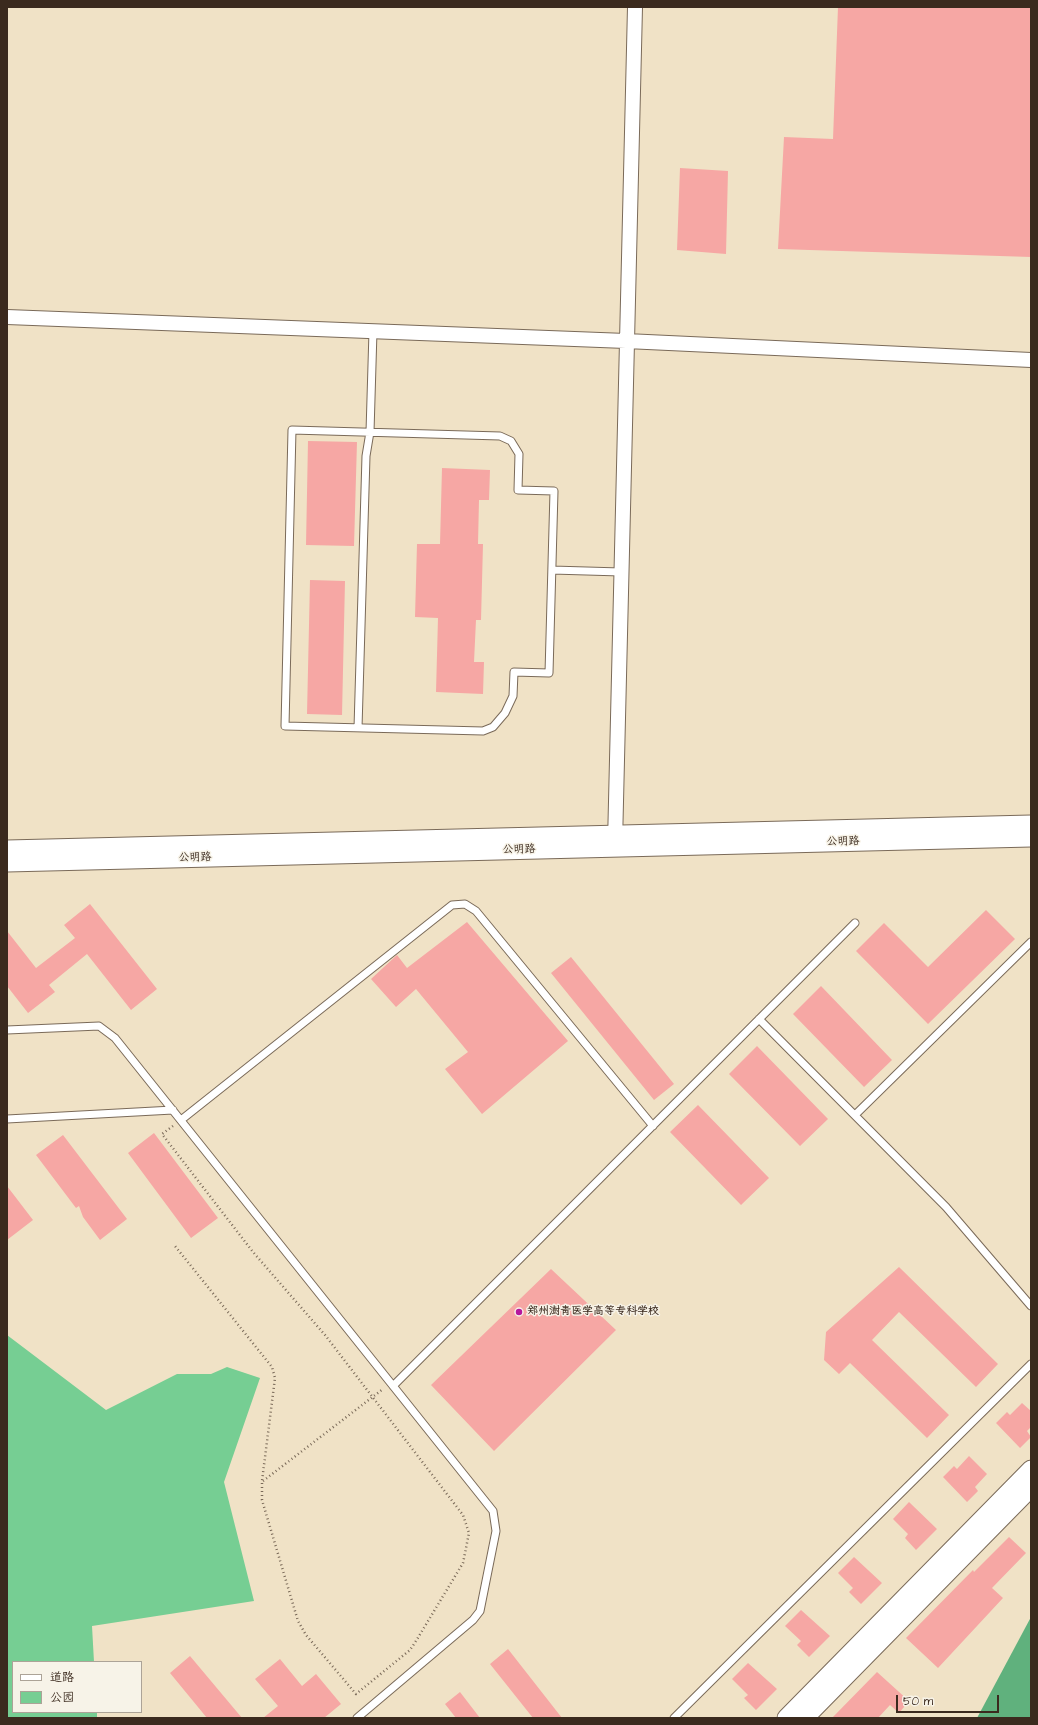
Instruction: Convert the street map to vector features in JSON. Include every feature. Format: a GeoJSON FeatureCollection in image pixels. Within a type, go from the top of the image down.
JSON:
{"type":"FeatureCollection","features":[{"type":"Feature","properties":{"kind":"street"},"geometry":{"type":"LineString","coordinates":[[615,841],[635,7]]}},
{"type":"Feature","properties":{"kind":"street"},"geometry":{"type":"LineString","coordinates":[[7,317],[626,341],[1031,360]]}},
{"type":"Feature","properties":{"kind":"street","name":"公明路"},"geometry":{"type":"LineString","coordinates":[[7,863],[1031,824]]}},
{"type":"Feature","properties":{"kind":"street","name":"公明路"},"geometry":{"type":"LineString","coordinates":[[7,849],[615,841],[1031,838]]}},
{"type":"Feature","properties":{"kind":"street"},"geometry":{"type":"LineString","coordinates":[[786,1718],[1031,1469]]}},
{"type":"Feature","properties":{"kind":"street"},"geometry":{"type":"LineString","coordinates":[[805,1718],[1031,1488]]}},
{"type":"Feature","properties":{"kind":"lane"},"geometry":{"type":"LineString","coordinates":[[358,728],[366,456],[370,432],[373,331]]}},
{"type":"Feature","properties":{"kind":"lane"},"geometry":{"type":"LineString","coordinates":[[292,430],[500,436],[511,441],[519,454],[518,490],[554,491],[552,570],[550,673],[514,672],[513,696],[505,713],[493,727],[483,731],[285,726],[292,430]]}},
{"type":"Feature","properties":{"kind":"lane"},"geometry":{"type":"LineString","coordinates":[[552,570],[621,572]]}},
{"type":"Feature","properties":{"kind":"lane"},"geometry":{"type":"LineString","coordinates":[[181,1120],[452,905],[465,904],[476,911],[653,1126]]}},
{"type":"Feature","properties":{"kind":"lane"},"geometry":{"type":"LineString","coordinates":[[392,1385],[855,923]]}},
{"type":"Feature","properties":{"kind":"lane"},"geometry":{"type":"LineString","coordinates":[[854,1115],[1031,942]]}},
{"type":"Feature","properties":{"kind":"lane"},"geometry":{"type":"LineString","coordinates":[[759,1019],[946,1207],[1031,1306]]}},
{"type":"Feature","properties":{"kind":"lane"},"geometry":{"type":"LineString","coordinates":[[7,1030],[99,1026],[115,1038],[493,1511],[496,1531],[480,1611],[473,1620],[357,1718]]}},
{"type":"Feature","properties":{"kind":"lane"},"geometry":{"type":"LineString","coordinates":[[7,1119],[173,1110]]}},
{"type":"Feature","properties":{"kind":"lane"},"geometry":{"type":"LineString","coordinates":[[674,1718],[1031,1364]]}},
{"type":"Feature","properties":{"kind":"path"},"geometry":{"type":"LineString","coordinates":[[175,1246],[272,1367],[275,1378],[262,1481],[262,1500],[298,1621],[306,1635],[356,1694],[410,1650],[463,1563],[469,1533],[463,1515],[373,1397],[325,1335],[253,1252],[162,1134],[181,1120]]}},
{"type":"Feature","properties":{"kind":"path"},"geometry":{"type":"LineString","coordinates":[[262,1481],[373,1397],[392,1385]]}},
{"type":"Feature","properties":{"kind":"green space"},"geometry":{"type":"Polygon","coordinates":[[[7,1335],[106,1410],[177,1374],[211,1374],[227,1367],[260,1378],[224,1482],[254,1601],[92,1626],[94,1661],[12,1661],[12,1713],[97,1713],[97,1718],[7,1718],[7,1335]]]}},
{"type":"Feature","properties":{"kind":"green space"},"geometry":{"type":"Polygon","coordinates":[[[1031,1617],[1031,1718],[977,1718],[1031,1617]]]}},
{"type":"Feature","properties":{"kind":"building"},"geometry":{"type":"Polygon","coordinates":[[[838,7],[1031,7],[1031,257],[778,249],[784,137],[833,139],[838,7]]]}},
{"type":"Feature","properties":{"kind":"building"},"geometry":{"type":"Polygon","coordinates":[[[680,168],[728,171],[726,254],[677,250],[680,168]]]}},
{"type":"Feature","properties":{"kind":"building"},"geometry":{"type":"Polygon","coordinates":[[[308,441],[357,442],[354,546],[306,545],[308,441]]]}},
{"type":"Feature","properties":{"kind":"building"},"geometry":{"type":"Polygon","coordinates":[[[442,468],[490,470],[489,500],[479,500],[478,544],[483,544],[481,620],[476,620],[474,662],[484,662],[483,694],[436,692],[438,618],[415,617],[417,544],[440,544],[442,468]]]}},
{"type":"Feature","properties":{"kind":"building"},"geometry":{"type":"Polygon","coordinates":[[[310,580],[345,581],[342,715],[307,714],[310,580]]]}},
{"type":"Feature","properties":{"kind":"building"},"geometry":{"type":"Polygon","coordinates":[[[90,904],[157,989],[131,1010],[87,954],[49,985],[55,992],[28,1013],[7,986],[7,931],[36,968],[75,938],[64,925],[90,904]]]}},
{"type":"Feature","properties":{"kind":"building"},"geometry":{"type":"Polygon","coordinates":[[[986,910],[1015,939],[928,1024],[856,951],[884,923],[928,967],[986,910]]]}},
{"type":"Feature","properties":{"kind":"building"},"geometry":{"type":"Polygon","coordinates":[[[467,922],[568,1041],[482,1114],[445,1069],[468,1052],[416,989],[396,1007],[371,979],[397,955],[407,968],[467,922]]]}},
{"type":"Feature","properties":{"kind":"building"},"geometry":{"type":"Polygon","coordinates":[[[571,957],[674,1084],[654,1100],[551,973],[571,957]]]}},
{"type":"Feature","properties":{"kind":"building"},"geometry":{"type":"Polygon","coordinates":[[[821,986],[892,1060],[864,1087],[793,1014],[821,986]]]}},
{"type":"Feature","properties":{"kind":"building"},"geometry":{"type":"Polygon","coordinates":[[[757,1046],[828,1119],[800,1146],[729,1074],[757,1046]]]}},
{"type":"Feature","properties":{"kind":"building"},"geometry":{"type":"Polygon","coordinates":[[[698,1105],[769,1178],[741,1205],[670,1132],[698,1105]]]}},
{"type":"Feature","properties":{"kind":"building"},"geometry":{"type":"Polygon","coordinates":[[[154,1133],[218,1218],[191,1238],[128,1153],[154,1133]]]}},
{"type":"Feature","properties":{"kind":"building"},"geometry":{"type":"Polygon","coordinates":[[[63,1135],[127,1219],[100,1240],[83,1217],[79,1206],[76,1208],[36,1155],[63,1135]]]}},
{"type":"Feature","properties":{"kind":"building"},"geometry":{"type":"Polygon","coordinates":[[[7,1186],[33,1220],[7,1240],[7,1186]]]}},
{"type":"Feature","properties":{"kind":"building"},"geometry":{"type":"Polygon","coordinates":[[[899,1267],[998,1364],[976,1387],[899,1312],[872,1340],[949,1415],[927,1438],[850,1363],[839,1374],[824,1360],[826,1332],[899,1267]]]}},
{"type":"Feature","properties":{"kind":"building"},"geometry":{"type":"Polygon","coordinates":[[[551,1269],[616,1330],[494,1451],[431,1385],[551,1269]]]}},
{"type":"Feature","properties":{"kind":"building"},"geometry":{"type":"Polygon","coordinates":[[[1022,1403],[1031,1411],[1031,1427],[1027,1431],[1031,1437],[1020,1448],[996,1423],[1007,1412],[1010,1415],[1022,1403]]]}},
{"type":"Feature","properties":{"kind":"building"},"geometry":{"type":"Polygon","coordinates":[[[969,1456],[987,1474],[975,1487],[978,1491],[967,1502],[943,1477],[954,1466],[957,1469],[969,1456]]]}},
{"type":"Feature","properties":{"kind":"building"},"geometry":{"type":"Polygon","coordinates":[[[909,1502],[937,1529],[916,1550],[905,1538],[908,1534],[893,1519],[909,1502]]]}},
{"type":"Feature","properties":{"kind":"building"},"geometry":{"type":"Polygon","coordinates":[[[1009,1537],[1026,1553],[992,1588],[1003,1598],[938,1668],[906,1638],[973,1570],[974,1572],[1009,1537]]]}},
{"type":"Feature","properties":{"kind":"building"},"geometry":{"type":"Polygon","coordinates":[[[854,1557],[882,1583],[861,1604],[849,1592],[853,1588],[838,1573],[854,1557]]]}},
{"type":"Feature","properties":{"kind":"building"},"geometry":{"type":"Polygon","coordinates":[[[801,1610],[830,1636],[809,1657],[797,1645],[801,1641],[785,1626],[801,1610]]]}},
{"type":"Feature","properties":{"kind":"building"},"geometry":{"type":"Polygon","coordinates":[[[508,1649],[562,1718],[533,1718],[490,1664],[508,1649]]]}},
{"type":"Feature","properties":{"kind":"building"},"geometry":{"type":"Polygon","coordinates":[[[190,1656],[242,1718],[207,1718],[170,1673],[190,1656]]]}},
{"type":"Feature","properties":{"kind":"building"},"geometry":{"type":"Polygon","coordinates":[[[280,1659],[302,1686],[316,1674],[341,1704],[324,1718],[263,1718],[278,1706],[255,1679],[280,1659]]]}},
{"type":"Feature","properties":{"kind":"building"},"geometry":{"type":"Polygon","coordinates":[[[748,1663],[777,1689],[756,1710],[744,1698],[748,1695],[732,1679],[748,1663]]]}},
{"type":"Feature","properties":{"kind":"building"},"geometry":{"type":"Polygon","coordinates":[[[877,1672],[909,1701],[899,1713],[890,1705],[878,1718],[832,1718],[877,1672]]]}},
{"type":"Feature","properties":{"kind":"building"},"geometry":{"type":"Polygon","coordinates":[[[460,1692],[480,1718],[456,1718],[445,1704],[460,1692]]]}},
{"type":"Feature","properties":{"kind":"place","name":"郑州澍青医学高等专科学校"},"geometry":{"type":"Point","coordinates":[519,1312]}}]}
